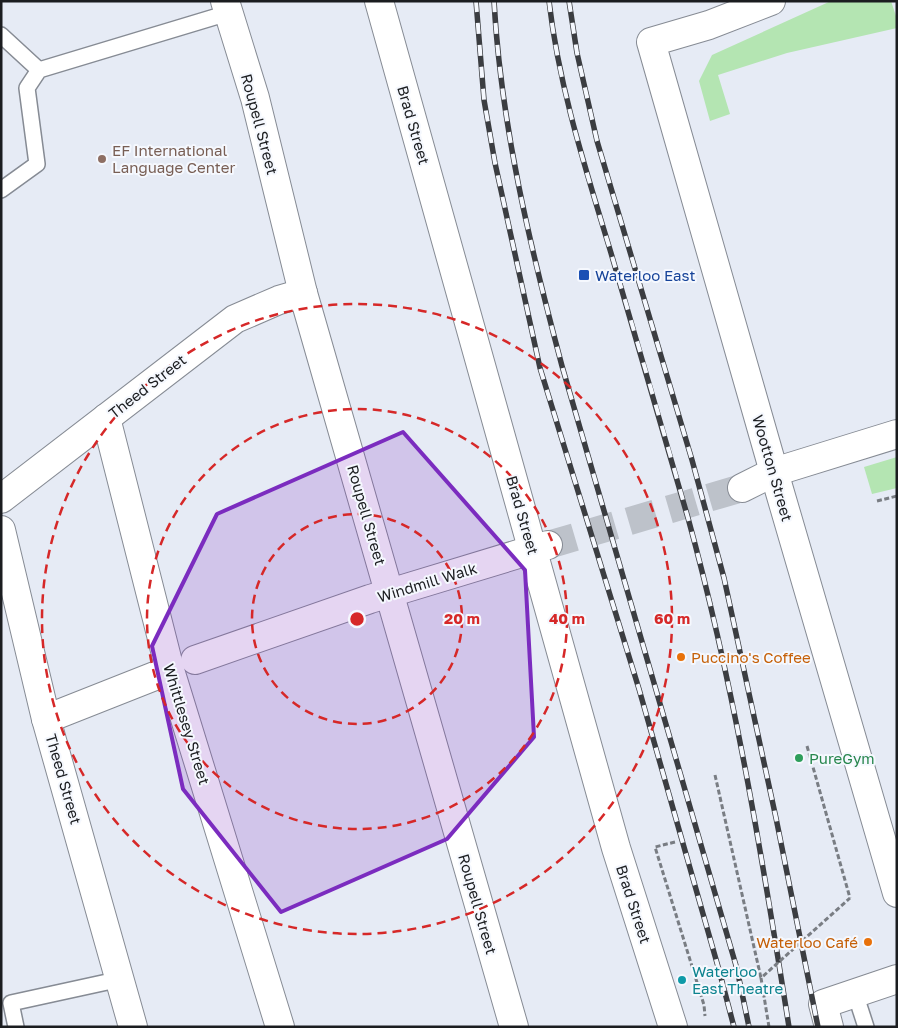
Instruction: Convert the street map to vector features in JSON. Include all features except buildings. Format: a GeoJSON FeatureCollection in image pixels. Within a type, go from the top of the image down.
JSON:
{"type":"FeatureCollection","features":[{"type":"Feature","properties":{"kind":"street","name":"Brad Street"},"geometry":{"type":"LineString","coordinates":[[379,1],[418,107],[540,547],[616,848],[673,1027]]}},
{"type":"Feature","properties":{"kind":"street","name":"Wootton Street"},"geometry":{"type":"LineString","coordinates":[[768,2],[709,25],[651,42],[897,893]]}},
{"type":"Feature","properties":{"kind":"street","name":"Roupell Street"},"geometry":{"type":"LineString","coordinates":[[226,7],[255,98],[303,293],[514,1027]]}},
{"type":"Feature","properties":{"kind":"street","name":"Theed Street"},"geometry":{"type":"LineString","coordinates":[[1,499],[235,319],[279,300],[303,293]]}},
{"type":"Feature","properties":{"kind":"street","name":"Whittlesey Street"},"geometry":{"type":"LineString","coordinates":[[106,418],[182,665],[280,1027]]}},
{"type":"Feature","properties":{"kind":"street"},"geometry":{"type":"LineString","coordinates":[[742,488],[774,472],[897,434]]}},
{"type":"Feature","properties":{"kind":"street","name":"Theed Street"},"geometry":{"type":"LineString","coordinates":[[1,530],[46,719],[133,1027]]}},
{"type":"Feature","properties":{"kind":"street","name":"Windmill Walk"},"geometry":{"type":"LineString","coordinates":[[46,719],[182,665],[389,593],[540,547]]}},
{"type":"Feature","properties":{"kind":"street"},"geometry":{"type":"LineString","coordinates":[[821,1013],[855,993],[897,979]]}},
{"type":"Feature","properties":{"kind":"lane"},"geometry":{"type":"LineString","coordinates":[[1,190],[37,164],[27,88],[39,70],[226,7]]}},
{"type":"Feature","properties":{"kind":"lane"},"geometry":{"type":"LineString","coordinates":[[1,35],[39,70]]}},
{"type":"Feature","properties":{"kind":"lane"},"geometry":{"type":"LineString","coordinates":[[16,1027],[11,1003],[121,979]]}},
{"type":"Feature","properties":{"kind":"lane"},"geometry":{"type":"LineString","coordinates":[[855,993],[866,1027]]}},
{"type":"Feature","properties":{"kind":"path"},"geometry":{"type":"LineString","coordinates":[[877,501],[897,496]]}},
{"type":"Feature","properties":{"kind":"path"},"geometry":{"type":"LineString","coordinates":[[761,978],[850,898],[807,746]]}},
{"type":"Feature","properties":{"kind":"path"},"geometry":{"type":"LineString","coordinates":[[715,775],[761,978],[769,1027]]}},
{"type":"Feature","properties":{"kind":"path"},"geometry":{"type":"LineString","coordinates":[[674,842],[655,847],[704,1004]]}},
{"type":"Feature","properties":{"kind":"highlighted area"},"geometry":{"type":"Polygon","coordinates":[[[403,432],[525,570],[534,737],[447,839],[281,912],[183,789],[152,646],[217,514],[403,432]]]}},
{"type":"Feature","properties":{"kind":"green space"},"geometry":{"type":"Polygon","coordinates":[[[831,1],[891,1],[897,19],[897,28],[787,53],[718,75],[730,114],[710,121],[699,81],[712,55],[831,1]]]}},
{"type":"Feature","properties":{"kind":"green space"},"geometry":{"type":"Polygon","coordinates":[[[897,457],[897,488],[872,494],[864,467],[897,457]]]}},
{"type":"Feature","properties":{"kind":"tunnel"},"geometry":{"type":"LineString","coordinates":[[548,545],[742,488]]}},
{"type":"Feature","properties":{"kind":"railway"},"geometry":{"type":"LineString","coordinates":[[476,1],[484,100],[495,163],[540,368],[639,689],[734,1027]]}},
{"type":"Feature","properties":{"kind":"railway"},"geometry":{"type":"LineString","coordinates":[[494,1],[503,94],[510,140],[539,276],[562,366],[737,969],[749,1027]]}},
{"type":"Feature","properties":{"kind":"railway"},"geometry":{"type":"LineString","coordinates":[[549,1],[559,65],[574,128],[688,518],[719,644],[746,771],[789,1027]]}},
{"type":"Feature","properties":{"kind":"railway"},"geometry":{"type":"LineString","coordinates":[[569,1],[577,53],[597,141],[692,460],[724,578],[776,818],[818,1027]]}},
{"type":"Feature","properties":{"kind":"place","name":"EF International Language Center"},"geometry":{"type":"Point","coordinates":[102,159]}},
{"type":"Feature","properties":{"kind":"place","name":"Waterloo East"},"geometry":{"type":"Point","coordinates":[584,275]}},
{"type":"Feature","properties":{"kind":"place","name":"Puccino's Coffee"},"geometry":{"type":"Point","coordinates":[681,657]}},
{"type":"Feature","properties":{"kind":"place","name":"PureGym"},"geometry":{"type":"Point","coordinates":[799,758]}},
{"type":"Feature","properties":{"kind":"place","name":"Waterloo Café"},"geometry":{"type":"Point","coordinates":[868,942]}},
{"type":"Feature","properties":{"kind":"place","name":"Waterloo East Theatre"},"geometry":{"type":"Point","coordinates":[682,980]}}]}
